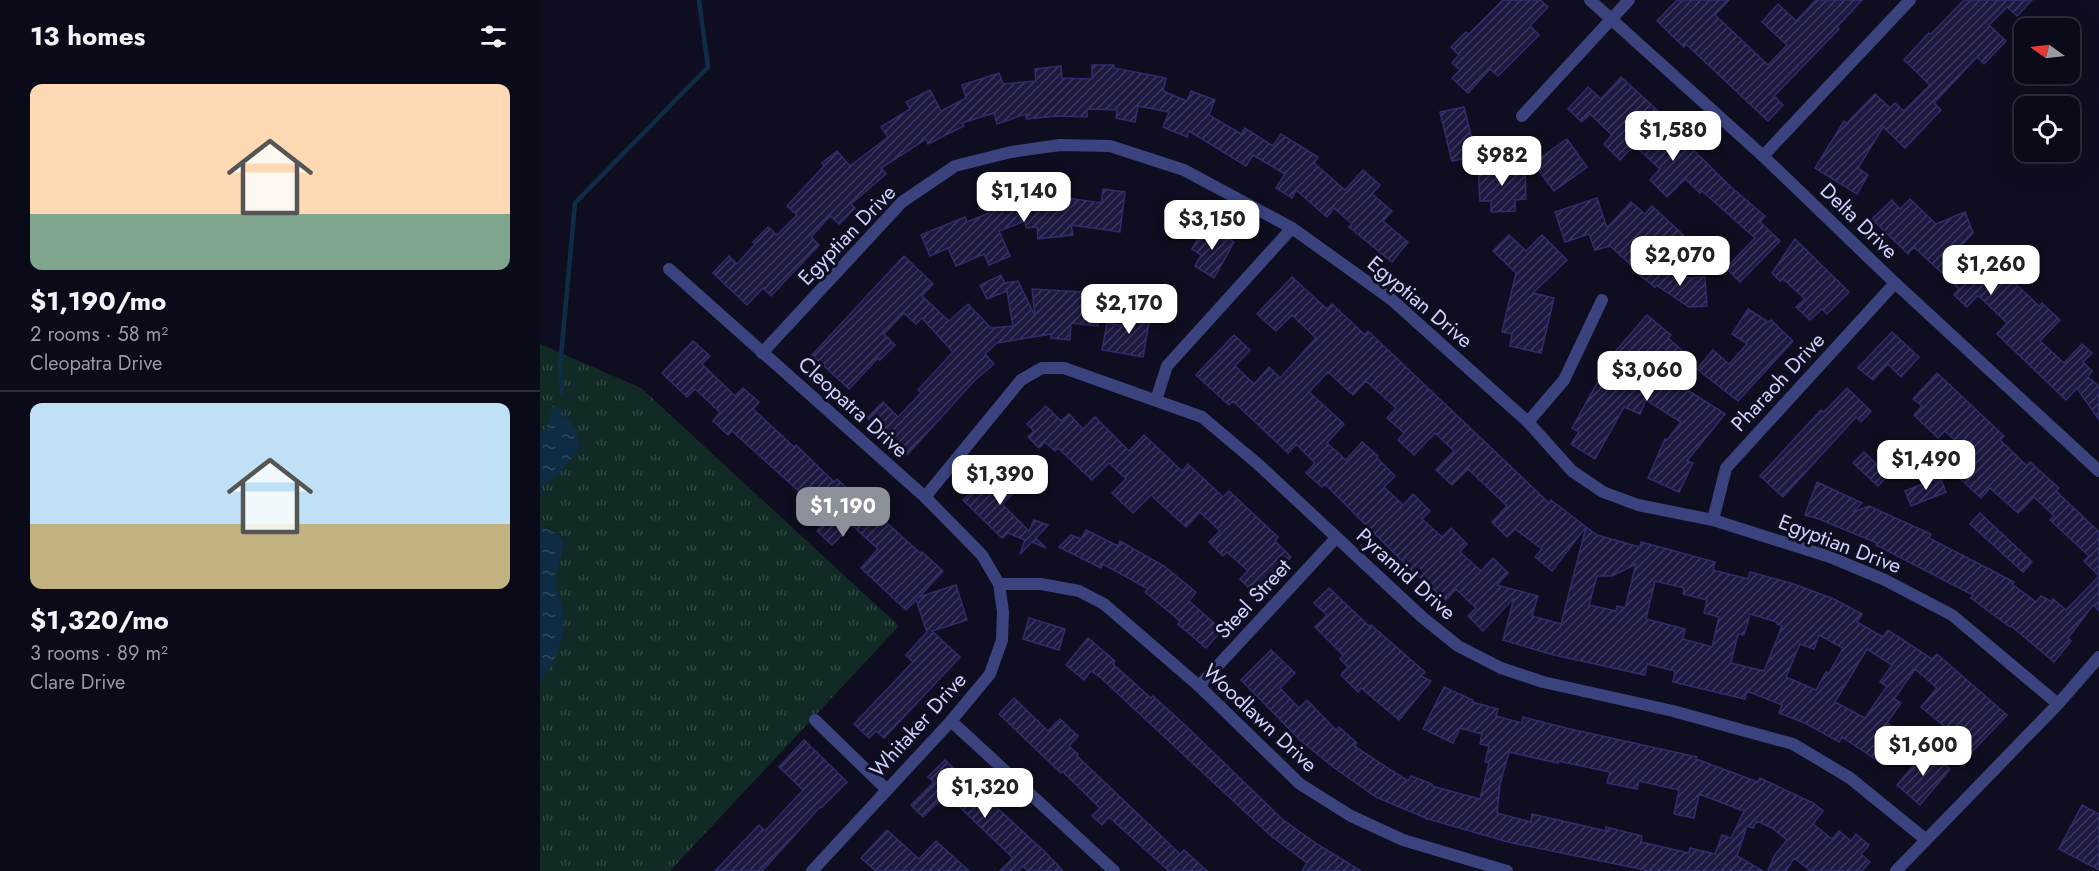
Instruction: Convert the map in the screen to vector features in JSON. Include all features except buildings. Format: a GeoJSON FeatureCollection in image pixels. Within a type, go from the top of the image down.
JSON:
{"type":"FeatureCollection","features":[{"type":"Feature","properties":{"kind":"street","name":"Delta Drive"},"geometry":{"type":"LineString","coordinates":[[1590,0],[1763,156],[1895,283],[2099,471]]}},
{"type":"Feature","properties":{"kind":"street"},"geometry":{"type":"LineString","coordinates":[[1522,116],[1629,0]]}},
{"type":"Feature","properties":{"kind":"street"},"geometry":{"type":"LineString","coordinates":[[1763,156],[1911,0]]}},
{"type":"Feature","properties":{"kind":"street","name":"Egyptian Drive"},"geometry":{"type":"LineString","coordinates":[[762,353],[902,202],[955,166],[1011,152],[1060,145],[1110,146],[1184,170],[1292,228],[1391,298],[1528,423],[1572,471],[1603,492],[1638,505],[1713,520],[1830,557],[1885,580],[1952,615],[2058,704]]}},
{"type":"Feature","properties":{"kind":"street"},"geometry":{"type":"LineString","coordinates":[[1156,400],[1167,366],[1292,228]]}},
{"type":"Feature","properties":{"kind":"street","name":"Cleopatra Drive"},"geometry":{"type":"LineString","coordinates":[[669,269],[925,497],[982,555],[999,584]]}},
{"type":"Feature","properties":{"kind":"street","name":"Pharaoh Drive"},"geometry":{"type":"LineString","coordinates":[[1713,520],[1726,468],[1895,283]]}},
{"type":"Feature","properties":{"kind":"street"},"geometry":{"type":"LineString","coordinates":[[1528,423],[1564,380],[1602,300]]}},
{"type":"Feature","properties":{"kind":"street","name":"Pyramid Drive"},"geometry":{"type":"LineString","coordinates":[[925,497],[1022,380],[1042,368],[1064,368],[1202,417],[1259,465],[1422,617],[1458,646],[1501,668],[1544,682],[1684,714],[1793,744],[1850,778],[1925,839]]}},
{"type":"Feature","properties":{"kind":"street","name":"Steel Street"},"geometry":{"type":"LineString","coordinates":[[1198,686],[1336,538]]}},
{"type":"Feature","properties":{"kind":"street","name":"Woodlawn Drive"},"geometry":{"type":"LineString","coordinates":[[999,584],[1041,584],[1070,589],[1079,591],[1104,604],[1198,686],[1300,784],[1351,816],[1403,840],[1507,871]]}},
{"type":"Feature","properties":{"kind":"street","name":"Whitaker Drive"},"geometry":{"type":"LineString","coordinates":[[820,868],[886,789],[951,721],[990,674],[1002,640],[1004,612],[999,584]]}},
{"type":"Feature","properties":{"kind":"street"},"geometry":{"type":"LineString","coordinates":[[1896,871],[2058,704],[2099,657]]}},
{"type":"Feature","properties":{"kind":"street"},"geometry":{"type":"LineString","coordinates":[[815,720],[886,789]]}},
{"type":"Feature","properties":{"kind":"street"},"geometry":{"type":"LineString","coordinates":[[951,721],[1114,871]]}},
{"type":"Feature","properties":{"kind":"green space"},"geometry":{"type":"Polygon","coordinates":[[[540,344],[641,388],[899,626],[670,871],[540,871],[540,344]]]}},
{"type":"Feature","properties":{"kind":"water"},"geometry":{"type":"Polygon","coordinates":[[[553,405],[561,410],[562,418],[565,416],[576,429],[580,447],[562,469],[541,488],[543,493],[540,495],[540,435],[548,425],[553,405]]]}},
{"type":"Feature","properties":{"kind":"water"},"geometry":{"type":"Polygon","coordinates":[[[540,527],[552,531],[559,536],[562,542],[563,548],[556,582],[564,620],[559,648],[540,682],[540,527]]]}},
{"type":"Feature","properties":{"kind":"waterway"},"geometry":{"type":"LineString","coordinates":[[562,394],[560,367],[575,203],[708,67],[699,0]]}}]}
